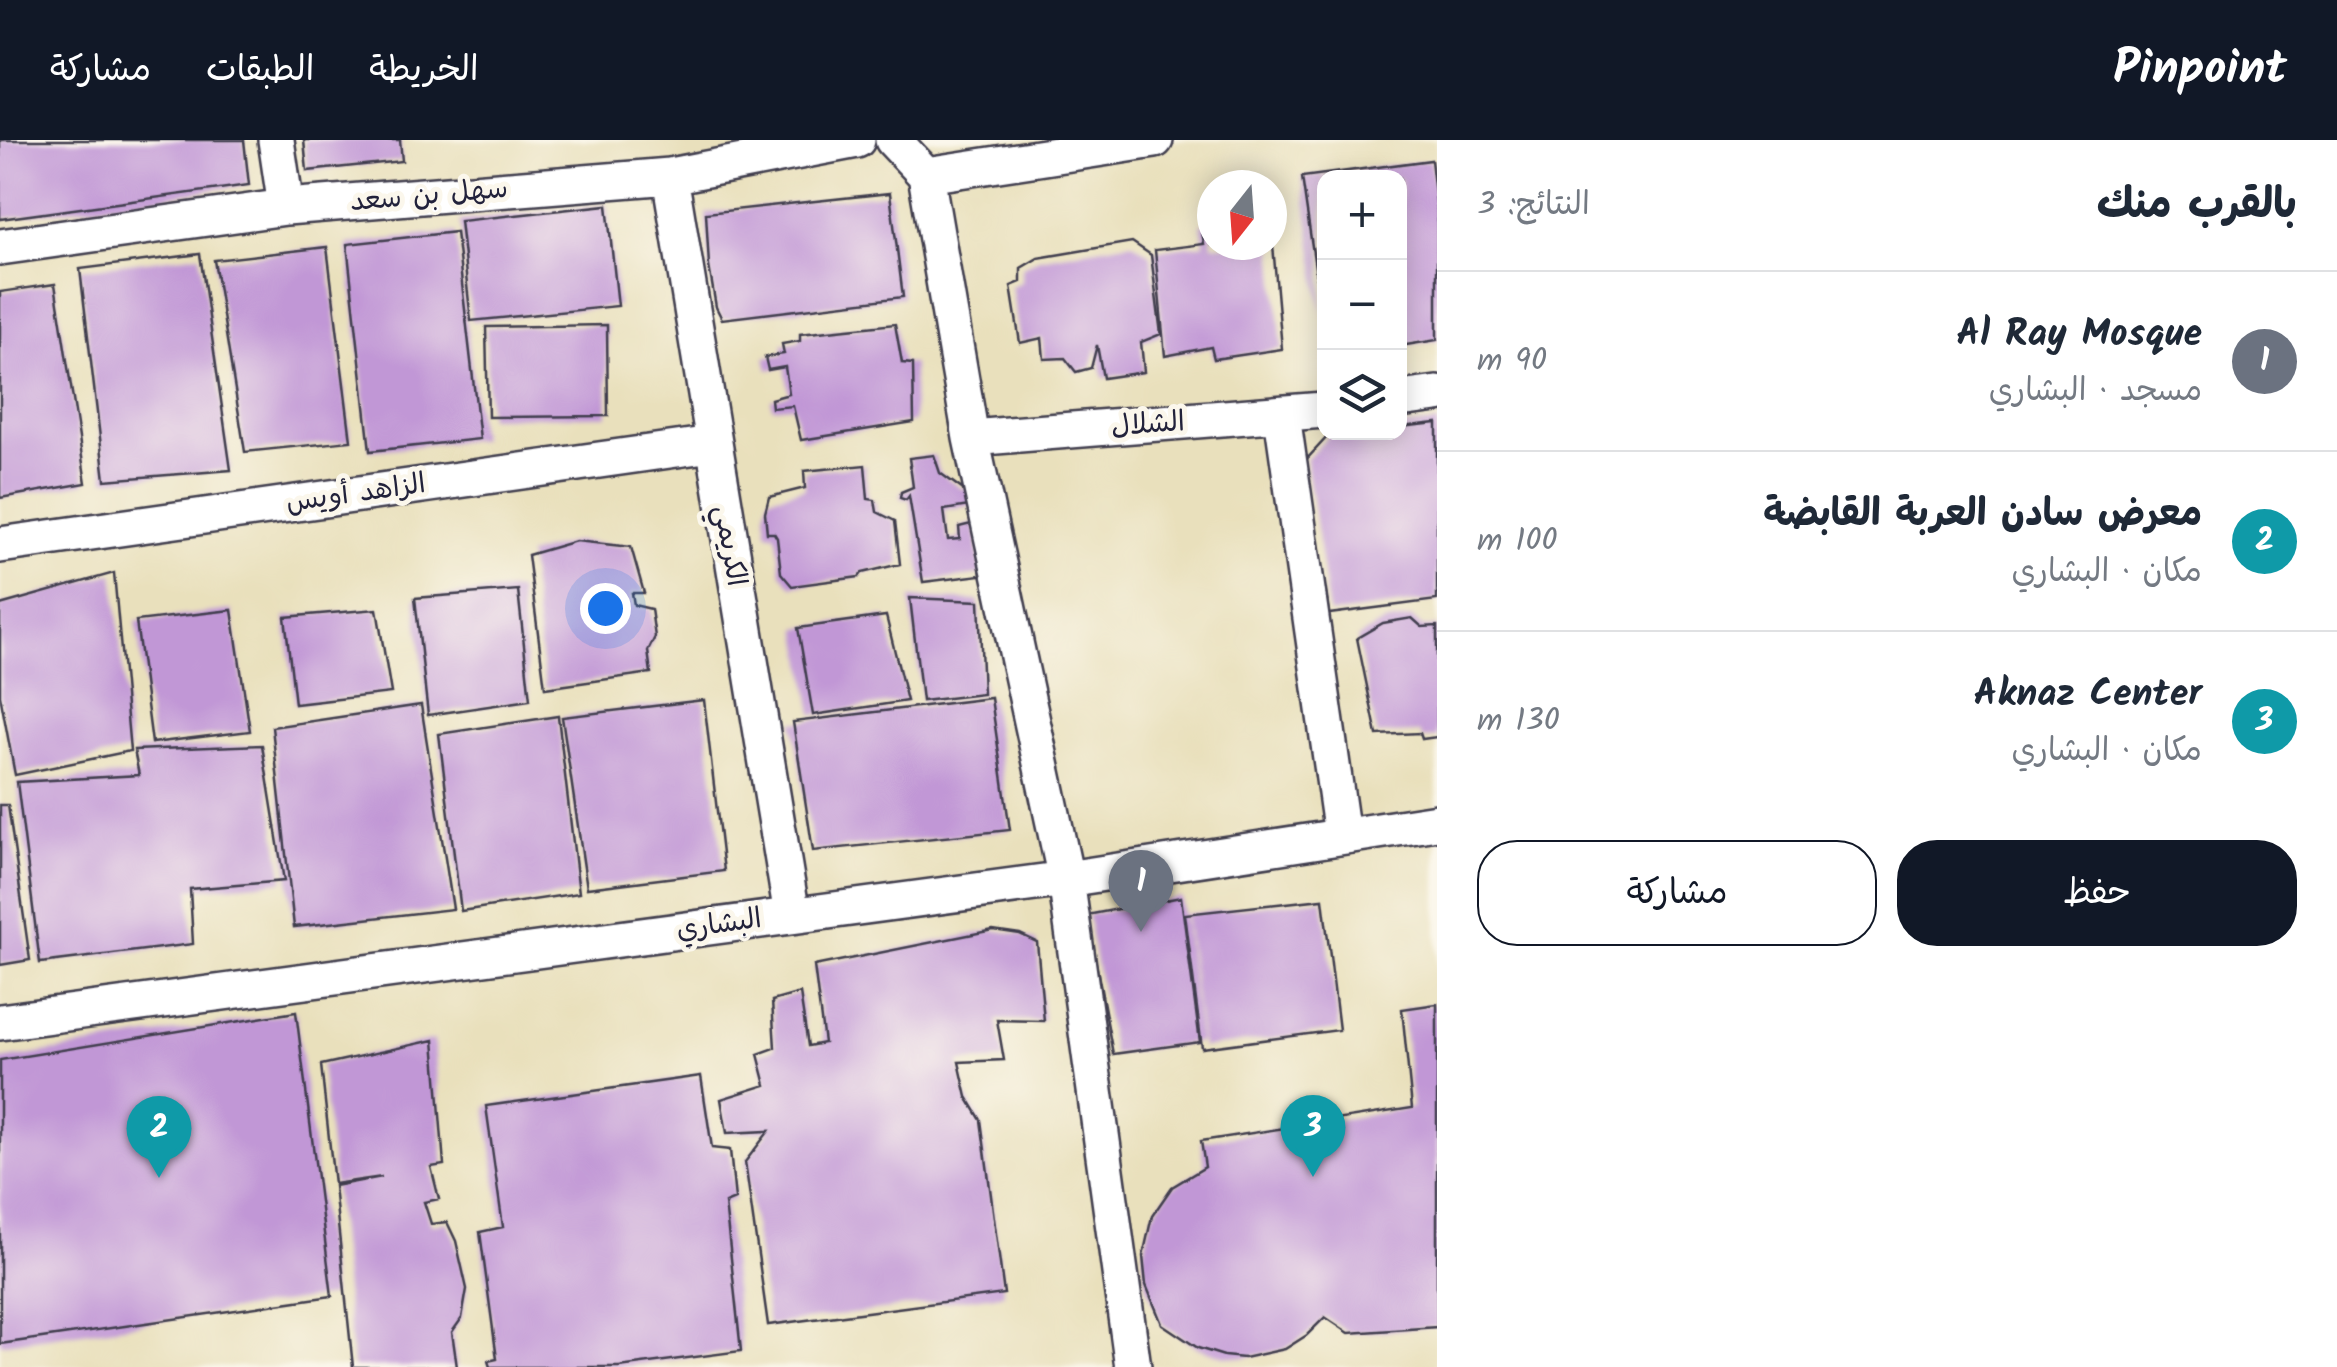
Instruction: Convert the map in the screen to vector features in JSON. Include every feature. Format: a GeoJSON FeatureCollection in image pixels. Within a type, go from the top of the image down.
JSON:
{"type":"FeatureCollection","features":[{"type":"Feature","properties":{"kind":"street"},"geometry":{"type":"LineString","coordinates":[[276,140],[286,207]]}},
{"type":"Feature","properties":{"kind":"street","name":"سهل بن سعد"},"geometry":{"type":"LineString","coordinates":[[0,247],[286,207],[670,176],[857,140]]}},
{"type":"Feature","properties":{"kind":"street"},"geometry":{"type":"LineString","coordinates":[[893,140],[926,175],[972,438],[1066,879],[1133,1367]]}},
{"type":"Feature","properties":{"kind":"street"},"geometry":{"type":"LineString","coordinates":[[926,175],[1151,140]]}},
{"type":"Feature","properties":{"kind":"street","name":"الكريمي"},"geometry":{"type":"LineString","coordinates":[[670,176],[792,915]]}},
{"type":"Feature","properties":{"kind":"street"},"geometry":{"type":"LineString","coordinates":[[1407,399],[1437,394]]}},
{"type":"Feature","properties":{"kind":"street","name":"الشلال"},"geometry":{"type":"LineString","coordinates":[[972,438],[1317,411]]}},
{"type":"Feature","properties":{"kind":"street"},"geometry":{"type":"LineString","coordinates":[[1282,416],[1342,835]]}},
{"type":"Feature","properties":{"kind":"street","name":"الزاهد أويس"},"geometry":{"type":"LineString","coordinates":[[0,544],[712,444]]}},
{"type":"Feature","properties":{"kind":"street","name":"البشاري"},"geometry":{"type":"LineString","coordinates":[[0,1022],[1066,879],[1437,822]]}},
{"type":"Feature","properties":{"kind":"building"},"geometry":{"type":"Polygon","coordinates":[[[0,140],[244,140],[249,185],[0,219],[0,140]]]}},
{"type":"Feature","properties":{"kind":"building"},"geometry":{"type":"Polygon","coordinates":[[[304,140],[400,140],[402,161],[307,171],[304,140]]]}},
{"type":"Feature","properties":{"kind":"building"},"geometry":{"type":"Polygon","coordinates":[[[1431,160],[1437,211],[1437,340],[1407,345],[1407,170],[1355,170],[1431,160]]]}},
{"type":"Feature","properties":{"kind":"building"},"geometry":{"type":"Polygon","coordinates":[[[1317,175],[1317,281],[1302,177],[1317,175]]]}},
{"type":"Feature","properties":{"kind":"building"},"geometry":{"type":"Polygon","coordinates":[[[890,193],[903,297],[722,319],[709,266],[706,213],[890,193]]]}},
{"type":"Feature","properties":{"kind":"building"},"geometry":{"type":"Polygon","coordinates":[[[607,205],[618,306],[471,321],[460,221],[607,205]]]}},
{"type":"Feature","properties":{"kind":"building"},"geometry":{"type":"Polygon","coordinates":[[[456,232],[480,439],[370,451],[347,244],[456,232]]]}},
{"type":"Feature","properties":{"kind":"building"},"geometry":{"type":"Polygon","coordinates":[[[1132,242],[1151,255],[1161,334],[1141,342],[1144,372],[1103,378],[1097,345],[1091,368],[1076,372],[1065,358],[1044,359],[1042,338],[1020,343],[1011,286],[1021,282],[1021,268],[1038,258],[1132,242]]]}},
{"type":"Feature","properties":{"kind":"building"},"geometry":{"type":"Polygon","coordinates":[[[1197,245],[1197,260],[1274,260],[1282,349],[1214,359],[1211,347],[1165,356],[1155,250],[1197,245]]]}},
{"type":"Feature","properties":{"kind":"building"},"geometry":{"type":"Polygon","coordinates":[[[327,247],[351,441],[245,452],[214,260],[327,247]]]}},
{"type":"Feature","properties":{"kind":"building"},"geometry":{"type":"Polygon","coordinates":[[[200,254],[231,470],[105,480],[80,269],[200,254]]]}},
{"type":"Feature","properties":{"kind":"building"},"geometry":{"type":"Polygon","coordinates":[[[55,284],[86,483],[0,498],[0,292],[55,284]]]}},
{"type":"Feature","properties":{"kind":"building"},"geometry":{"type":"Polygon","coordinates":[[[895,324],[902,363],[913,364],[914,422],[801,440],[793,406],[772,408],[771,399],[789,394],[785,367],[768,370],[765,357],[784,354],[782,344],[800,341],[800,334],[895,324]]]}},
{"type":"Feature","properties":{"kind":"building"},"geometry":{"type":"Polygon","coordinates":[[[607,325],[608,416],[488,417],[486,327],[607,325]]]}},
{"type":"Feature","properties":{"kind":"building"},"geometry":{"type":"Polygon","coordinates":[[[1437,423],[1437,600],[1329,614],[1306,460],[1324,440],[1407,440],[1407,426],[1437,423]]]}},
{"type":"Feature","properties":{"kind":"building"},"geometry":{"type":"Polygon","coordinates":[[[934,455],[940,473],[962,489],[971,486],[975,505],[944,510],[948,540],[960,539],[959,527],[975,523],[981,575],[923,582],[909,496],[906,500],[900,498],[901,492],[913,487],[909,458],[934,455]]]}},
{"type":"Feature","properties":{"kind":"building"},"geometry":{"type":"Polygon","coordinates":[[[865,465],[868,499],[875,500],[877,512],[895,521],[900,564],[859,577],[792,586],[781,573],[777,538],[774,533],[767,533],[765,513],[769,497],[805,488],[804,471],[865,465]]]}},
{"type":"Feature","properties":{"kind":"building"},"geometry":{"type":"Polygon","coordinates":[[[576,541],[631,547],[644,593],[632,593],[634,605],[651,609],[655,637],[648,651],[651,673],[545,688],[528,555],[576,541]]]}},
{"type":"Feature","properties":{"kind":"building"},"geometry":{"type":"Polygon","coordinates":[[[114,573],[130,751],[15,775],[0,695],[0,605],[114,573]]]}},
{"type":"Feature","properties":{"kind":"building"},"geometry":{"type":"Polygon","coordinates":[[[518,590],[530,700],[428,715],[415,598],[518,590]]]}},
{"type":"Feature","properties":{"kind":"building"},"geometry":{"type":"Polygon","coordinates":[[[910,598],[979,601],[983,694],[922,701],[910,598]]]}},
{"type":"Feature","properties":{"kind":"building"},"geometry":{"type":"Polygon","coordinates":[[[377,609],[391,693],[295,704],[285,617],[377,609]]]}},
{"type":"Feature","properties":{"kind":"building"},"geometry":{"type":"Polygon","coordinates":[[[232,610],[250,731],[152,743],[136,621],[232,610]]]}},
{"type":"Feature","properties":{"kind":"building"},"geometry":{"type":"Polygon","coordinates":[[[886,616],[907,701],[813,715],[798,628],[886,616]]]}},
{"type":"Feature","properties":{"kind":"building"},"geometry":{"type":"Polygon","coordinates":[[[1412,618],[1422,627],[1437,626],[1437,737],[1422,739],[1420,733],[1377,735],[1357,638],[1383,623],[1412,618]]]}},
{"type":"Feature","properties":{"kind":"building"},"geometry":{"type":"Polygon","coordinates":[[[991,698],[1010,830],[813,851],[793,722],[991,698]]]}},
{"type":"Feature","properties":{"kind":"building"},"geometry":{"type":"Polygon","coordinates":[[[704,700],[724,871],[587,888],[562,717],[704,700]]]}},
{"type":"Feature","properties":{"kind":"building"},"geometry":{"type":"Polygon","coordinates":[[[421,705],[453,909],[294,927],[272,727],[421,705]]]}},
{"type":"Feature","properties":{"kind":"building"},"geometry":{"type":"Polygon","coordinates":[[[558,716],[579,893],[461,911],[439,734],[558,716]]]}},
{"type":"Feature","properties":{"kind":"building"},"geometry":{"type":"Polygon","coordinates":[[[262,745],[284,881],[190,889],[193,944],[40,963],[17,782],[139,775],[134,750],[262,745]]]}},
{"type":"Feature","properties":{"kind":"building"},"geometry":{"type":"Polygon","coordinates":[[[0,805],[8,805],[30,960],[0,965],[0,805]]]}},
{"type":"Feature","properties":{"kind":"building"},"geometry":{"type":"Polygon","coordinates":[[[1181,897],[1200,1042],[1113,1054],[1087,915],[1181,897]]]}},
{"type":"Feature","properties":{"kind":"building"},"geometry":{"type":"Polygon","coordinates":[[[1323,899],[1339,1030],[1202,1048],[1185,914],[1323,899]]]}},
{"type":"Feature","properties":{"kind":"building"},"geometry":{"type":"Polygon","coordinates":[[[993,930],[1020,934],[1037,942],[1044,1021],[997,1020],[1004,1060],[959,1062],[967,1097],[981,1120],[1004,1294],[768,1325],[745,1162],[769,1131],[727,1133],[721,1099],[766,1085],[758,1054],[775,1048],[772,1001],[800,993],[808,1046],[824,1043],[814,966],[993,930]]]}},
{"type":"Feature","properties":{"kind":"building"},"geometry":{"type":"Polygon","coordinates":[[[1437,1004],[1437,1327],[1349,1333],[1325,1317],[1285,1349],[1244,1358],[1198,1348],[1162,1324],[1146,1285],[1143,1256],[1152,1216],[1172,1187],[1205,1167],[1201,1141],[1412,1108],[1402,1009],[1437,1004]]]}},
{"type":"Feature","properties":{"kind":"building"},"geometry":{"type":"Polygon","coordinates":[[[296,1012],[332,1296],[0,1344],[0,1060],[296,1012]]]}},
{"type":"Feature","properties":{"kind":"building"},"geometry":{"type":"Polygon","coordinates":[[[434,1040],[444,1165],[431,1167],[439,1199],[424,1202],[431,1224],[447,1222],[456,1241],[467,1289],[462,1318],[452,1332],[457,1367],[353,1367],[334,1186],[382,1177],[334,1184],[321,1065],[434,1040]]]}},
{"type":"Feature","properties":{"kind":"building"},"geometry":{"type":"Polygon","coordinates":[[[701,1076],[712,1148],[730,1150],[735,1199],[725,1203],[741,1351],[619,1367],[490,1367],[488,1361],[497,1359],[480,1232],[503,1227],[486,1106],[701,1076]]]}},
{"type":"Feature","properties":{"kind":"place","name":"Al Ray Mosque"},"geometry":{"type":"Point","coordinates":[1141,932]}},
{"type":"Feature","properties":{"kind":"place","name":"Aknaz Center"},"geometry":{"type":"Point","coordinates":[1313,1177]}},
{"type":"Feature","properties":{"kind":"place","name":"معرض سادن العربة القابضة"},"geometry":{"type":"Point","coordinates":[159,1178]}}]}
